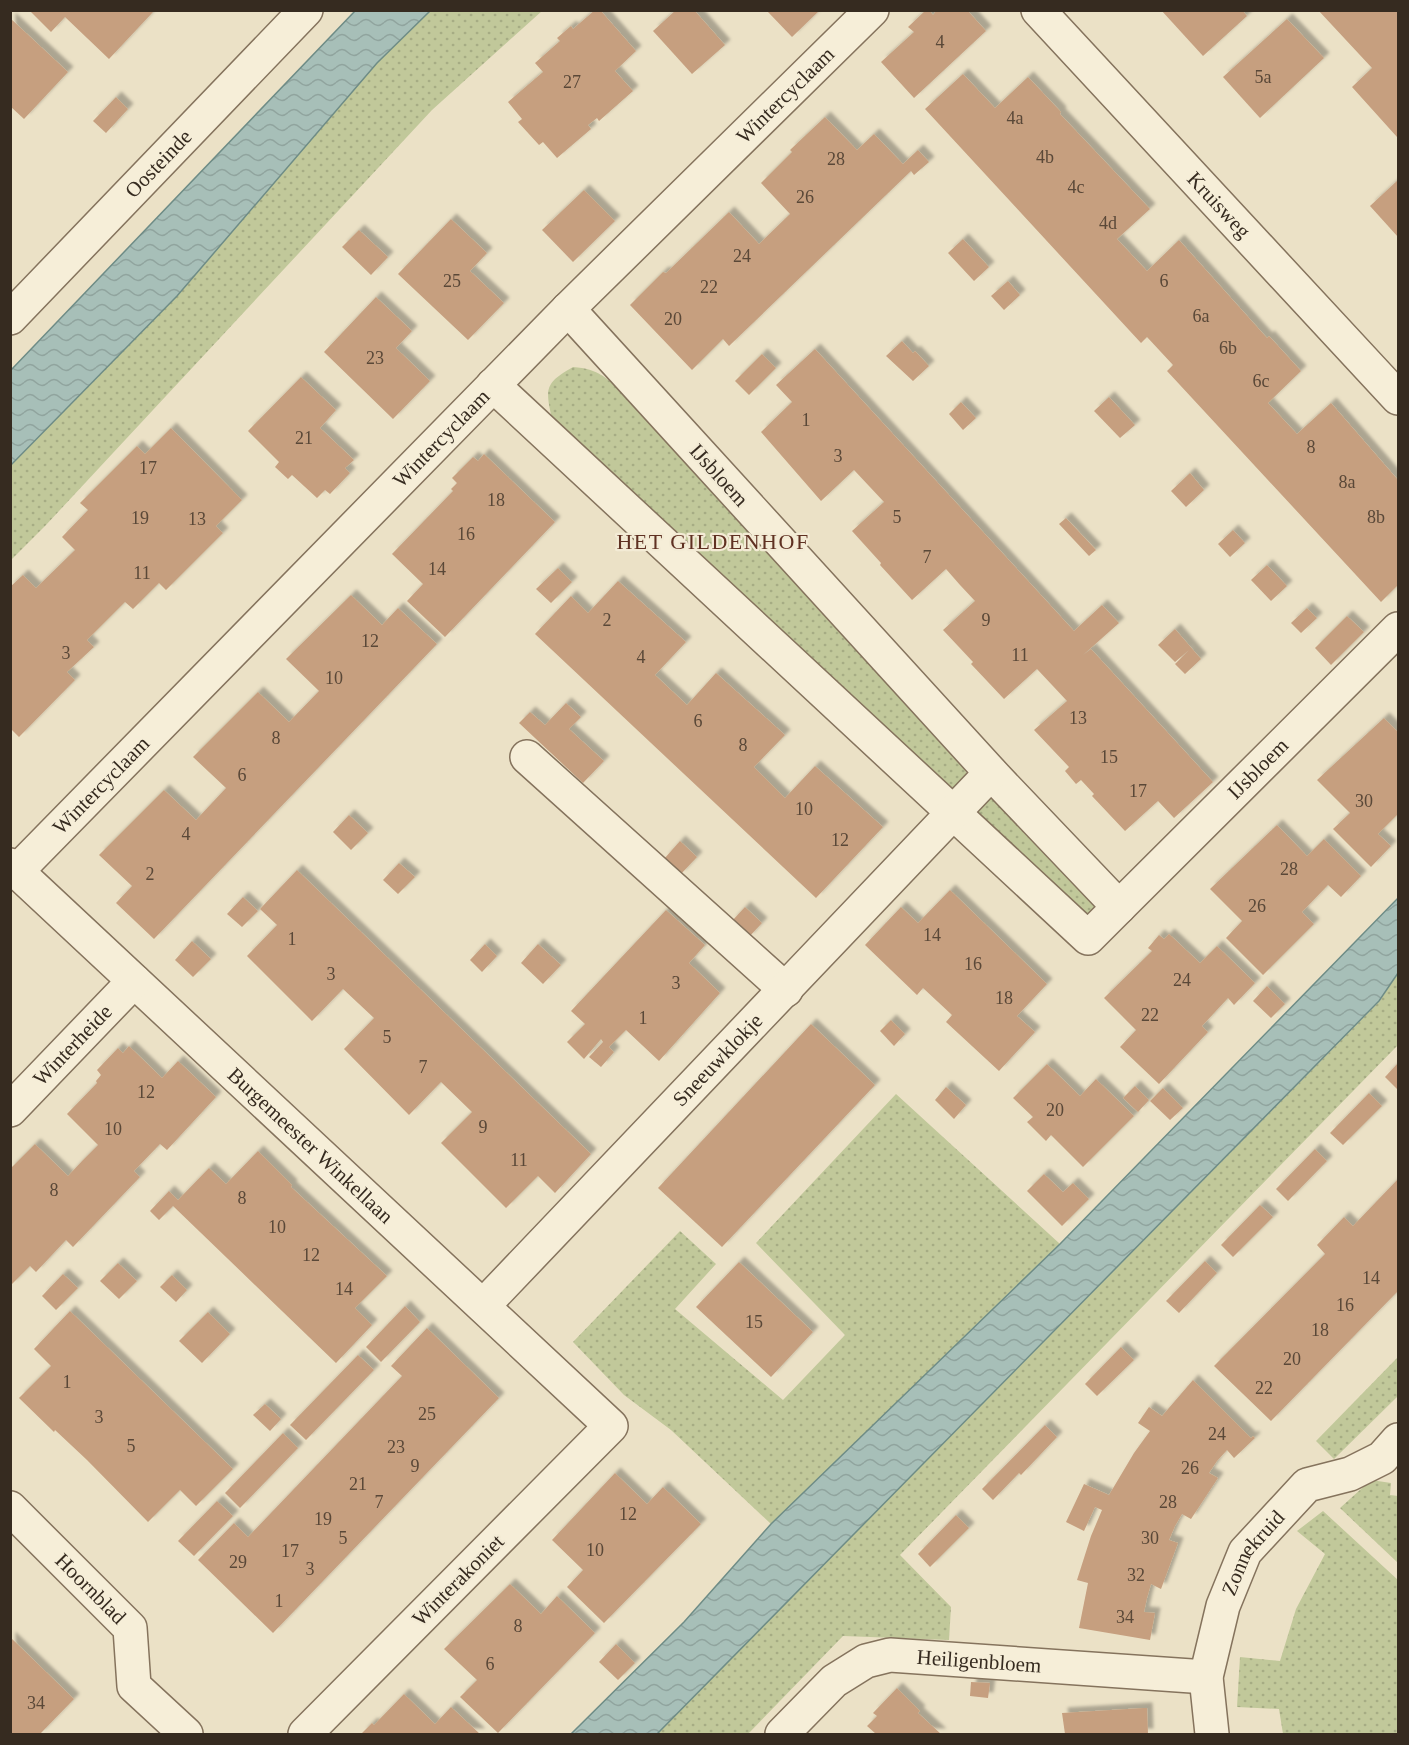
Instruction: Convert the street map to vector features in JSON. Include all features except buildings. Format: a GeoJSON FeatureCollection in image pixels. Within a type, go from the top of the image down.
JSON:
{"type":"FeatureCollection","features":[{"type":"Feature","properties":{"kind":"street","name":"Oosteinde"},"geometry":{"type":"LineString","coordinates":[[10,318],[306,10]]}},
{"type":"Feature","properties":{"kind":"street","name":"Wintercyclaam"},"geometry":{"type":"LineString","coordinates":[[14,868],[568,309],[872,10]]}},
{"type":"Feature","properties":{"kind":"street","name":"Kruisweg"},"geometry":{"type":"LineString","coordinates":[[1038,10],[1398,398]]}},
{"type":"Feature","properties":{"kind":"street","name":"IJsbloem"},"geometry":{"type":"LineString","coordinates":[[568,309],[991,773],[1119,907]]}},
{"type":"Feature","properties":{"kind":"street","name":"IJsbloem"},"geometry":{"type":"LineString","coordinates":[[493,385],[1088,938],[1398,629]]}},
{"type":"Feature","properties":{"kind":"street"},"geometry":{"type":"LineString","coordinates":[[527,757],[786,990]]}},
{"type":"Feature","properties":{"kind":"street"},"geometry":{"type":"LineString","coordinates":[[953,812],[991,773]]}},
{"type":"Feature","properties":{"kind":"street","name":"Sneeuwklokje"},"geometry":{"type":"LineString","coordinates":[[483,1306],[953,812]]}},
{"type":"Feature","properties":{"kind":"street","name":"Burgemeester Winkellaan"},"geometry":{"type":"LineString","coordinates":[[14,868],[611,1426]]}},
{"type":"Feature","properties":{"kind":"street","name":"Winterheide"},"geometry":{"type":"LineString","coordinates":[[10,1110],[134,981]]}},
{"type":"Feature","properties":{"kind":"street","name":"Winterakoniet"},"geometry":{"type":"LineString","coordinates":[[305,1734],[611,1426]]}},
{"type":"Feature","properties":{"kind":"street","name":"Zonnekruid"},"geometry":{"type":"LineString","coordinates":[[1212,1734],[1206,1677],[1223,1606],[1245,1552],[1307,1485],[1350,1474],[1382,1458],[1398,1440]]}},
{"type":"Feature","properties":{"kind":"street","name":"Hoornblad"},"geometry":{"type":"LineString","coordinates":[[10,1508],[130,1628],[134,1686],[186,1734]]}},
{"type":"Feature","properties":{"kind":"street","name":"Heiligenbloem"},"geometry":{"type":"LineString","coordinates":[[782,1734],[834,1681],[866,1661],[890,1655],[1206,1677]]}},
{"type":"Feature","properties":{"kind":"green space"},"geometry":{"type":"Polygon","coordinates":[[[430,11],[542,11],[432,110],[11,560],[11,465],[177,296],[377,63],[430,11]]]}},
{"type":"Feature","properties":{"kind":"green space"},"geometry":{"type":"Polygon","coordinates":[[[573,367],[602,375],[625,395],[963,764],[967,775],[955,788],[945,785],[552,419],[548,400],[549,387],[552,382],[573,367]]]}},
{"type":"Feature","properties":{"kind":"green space"},"geometry":{"type":"Polygon","coordinates":[[[987,798],[1000,800],[1100,909],[1091,923],[976,821],[975,810],[987,798]]]}},
{"type":"Feature","properties":{"kind":"green space"},"geometry":{"type":"Polygon","coordinates":[[[1398,973],[1398,1045],[900,1555],[951,1607],[949,1640],[843,1636],[748,1734],[657,1734],[1379,1002],[1398,973]]]}},
{"type":"Feature","properties":{"kind":"green space"},"geometry":{"type":"Polygon","coordinates":[[[896,1094],[1060,1244],[771,1524],[671,1430],[624,1395],[573,1342],[680,1231],[716,1264],[675,1309],[783,1400],[845,1335],[756,1243],[896,1094]]]}},
{"type":"Feature","properties":{"kind":"green space"},"geometry":{"type":"Polygon","coordinates":[[[1398,1357],[1398,1396],[1334,1459],[1316,1441],[1398,1357]]]}},
{"type":"Feature","properties":{"kind":"green space"},"geometry":{"type":"Polygon","coordinates":[[[1371,1480],[1391,1483],[1390,1495],[1398,1496],[1398,1563],[1340,1508],[1371,1480]]]}},
{"type":"Feature","properties":{"kind":"green space"},"geometry":{"type":"Polygon","coordinates":[[[1323,1511],[1398,1580],[1398,1734],[1283,1734],[1279,1709],[1237,1707],[1240,1657],[1280,1661],[1296,1609],[1325,1554],[1297,1531],[1323,1511]]]}},
{"type":"Feature","properties":{"kind":"water"},"geometry":{"type":"Polygon","coordinates":[[[355,11],[430,11],[377,63],[177,296],[11,465],[11,370],[355,11]]]}},
{"type":"Feature","properties":{"kind":"water"},"geometry":{"type":"Polygon","coordinates":[[[1398,898],[1398,973],[1379,1001],[657,1734],[571,1734],[684,1622],[771,1524],[1060,1244],[1398,898]]]}},
{"type":"Feature","properties":{"kind":"district","name":"HET GILDENHOF"},"geometry":{"type":"Point","coordinates":[713,541]}}]}
